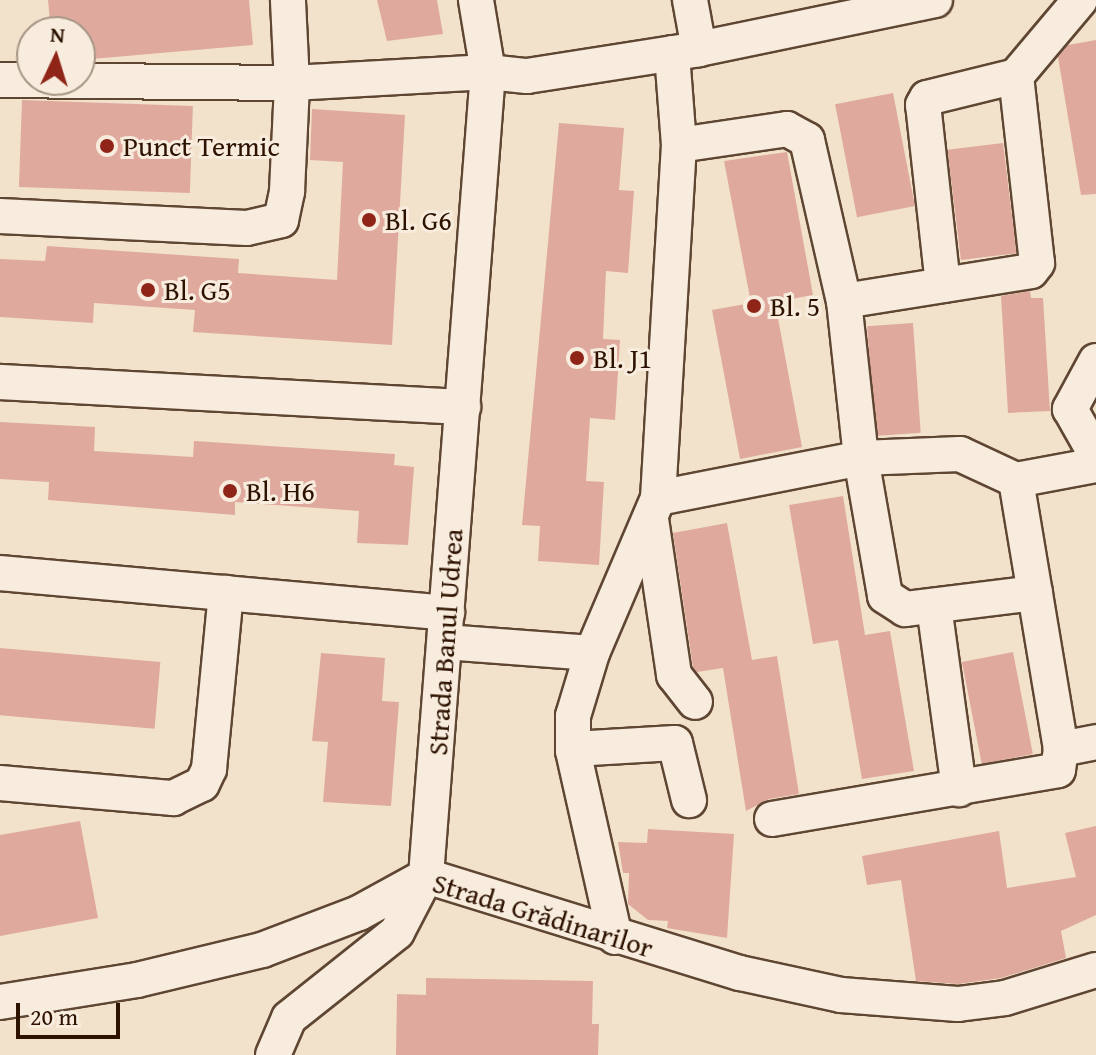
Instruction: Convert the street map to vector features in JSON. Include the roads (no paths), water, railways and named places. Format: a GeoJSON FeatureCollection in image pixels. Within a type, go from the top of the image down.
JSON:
{"type":"FeatureCollection","features":[{"type":"Feature","properties":{"kind":"street"},"geometry":{"type":"LineString","coordinates":[[0,216],[247,228],[281,220],[287,191],[292,83],[288,0]]}},
{"type":"Feature","properties":{"kind":"street","name":"Strada Banul Udrea"},"geometry":{"type":"LineString","coordinates":[[426,876],[488,72],[476,0]]}},
{"type":"Feature","properties":{"kind":"street"},"geometry":{"type":"LineString","coordinates":[[690,0],[655,509],[674,675],[695,702]]}},
{"type":"Feature","properties":{"kind":"street"},"geometry":{"type":"LineString","coordinates":[[0,80],[292,83],[488,72],[527,76],[686,51],[935,0]]}},
{"type":"Feature","properties":{"kind":"street"},"geometry":{"type":"LineString","coordinates":[[943,285],[923,105],[927,98],[1016,76],[1080,0]]}},
{"type":"Feature","properties":{"kind":"street"},"geometry":{"type":"LineString","coordinates":[[844,301],[1031,271],[1037,263],[1016,76]]}},
{"type":"Feature","properties":{"kind":"street"},"geometry":{"type":"LineString","coordinates":[[679,145],[799,131],[807,140],[844,301],[861,458],[885,596],[905,609],[1035,593]]}},
{"type":"Feature","properties":{"kind":"street"},"geometry":{"type":"LineString","coordinates":[[1096,361],[1070,409],[1096,455]]}},
{"type":"Feature","properties":{"kind":"street"},"geometry":{"type":"LineString","coordinates":[[0,382],[463,407]]}},
{"type":"Feature","properties":{"kind":"street"},"geometry":{"type":"LineString","coordinates":[[655,509],[861,458],[960,454],[1016,480],[1096,465]]}},
{"type":"Feature","properties":{"kind":"street"},"geometry":{"type":"LineString","coordinates":[[772,819],[1058,770],[1061,749],[1016,480]]}},
{"type":"Feature","properties":{"kind":"street"},"geometry":{"type":"LineString","coordinates":[[615,937],[573,749],[573,716],[592,653],[655,509]]}},
{"type":"Feature","properties":{"kind":"street"},"geometry":{"type":"LineString","coordinates":[[0,573],[226,593],[592,653]]}},
{"type":"Feature","properties":{"kind":"street"},"geometry":{"type":"LineString","coordinates":[[0,783],[173,798],[202,784],[209,769],[226,593]]}},
{"type":"Feature","properties":{"kind":"street"},"geometry":{"type":"LineString","coordinates":[[934,606],[959,789]]}},
{"type":"Feature","properties":{"kind":"street"},"geometry":{"type":"LineString","coordinates":[[1061,749],[1096,742]]}},
{"type":"Feature","properties":{"kind":"street"},"geometry":{"type":"LineString","coordinates":[[573,749],[675,743],[689,800]]}},
{"type":"Feature","properties":{"kind":"street"},"geometry":{"type":"LineString","coordinates":[[273,1055],[289,1018],[397,932],[426,876]]}},
{"type":"Feature","properties":{"kind":"street","name":"Strada Grădinarilor"},"geometry":{"type":"LineString","coordinates":[[0,1002],[137,980],[262,950],[359,913],[426,876],[615,937],[790,986],[898,1003],[1005,998],[1096,970]]}},
{"type":"Feature","properties":{"kind":"place","name":"Punct Termic"},"geometry":{"type":"Point","coordinates":[107,146]}},
{"type":"Feature","properties":{"kind":"place","name":"Bl. G6"},"geometry":{"type":"Point","coordinates":[369,220]}},
{"type":"Feature","properties":{"kind":"place","name":"Bl. G5"},"geometry":{"type":"Point","coordinates":[148,290]}},
{"type":"Feature","properties":{"kind":"place","name":"Bl. 5"},"geometry":{"type":"Point","coordinates":[754,306]}},
{"type":"Feature","properties":{"kind":"place","name":"Bl. J1"},"geometry":{"type":"Point","coordinates":[577,358]}},
{"type":"Feature","properties":{"kind":"place","name":"Bl. H6"},"geometry":{"type":"Point","coordinates":[230,491]}}]}
